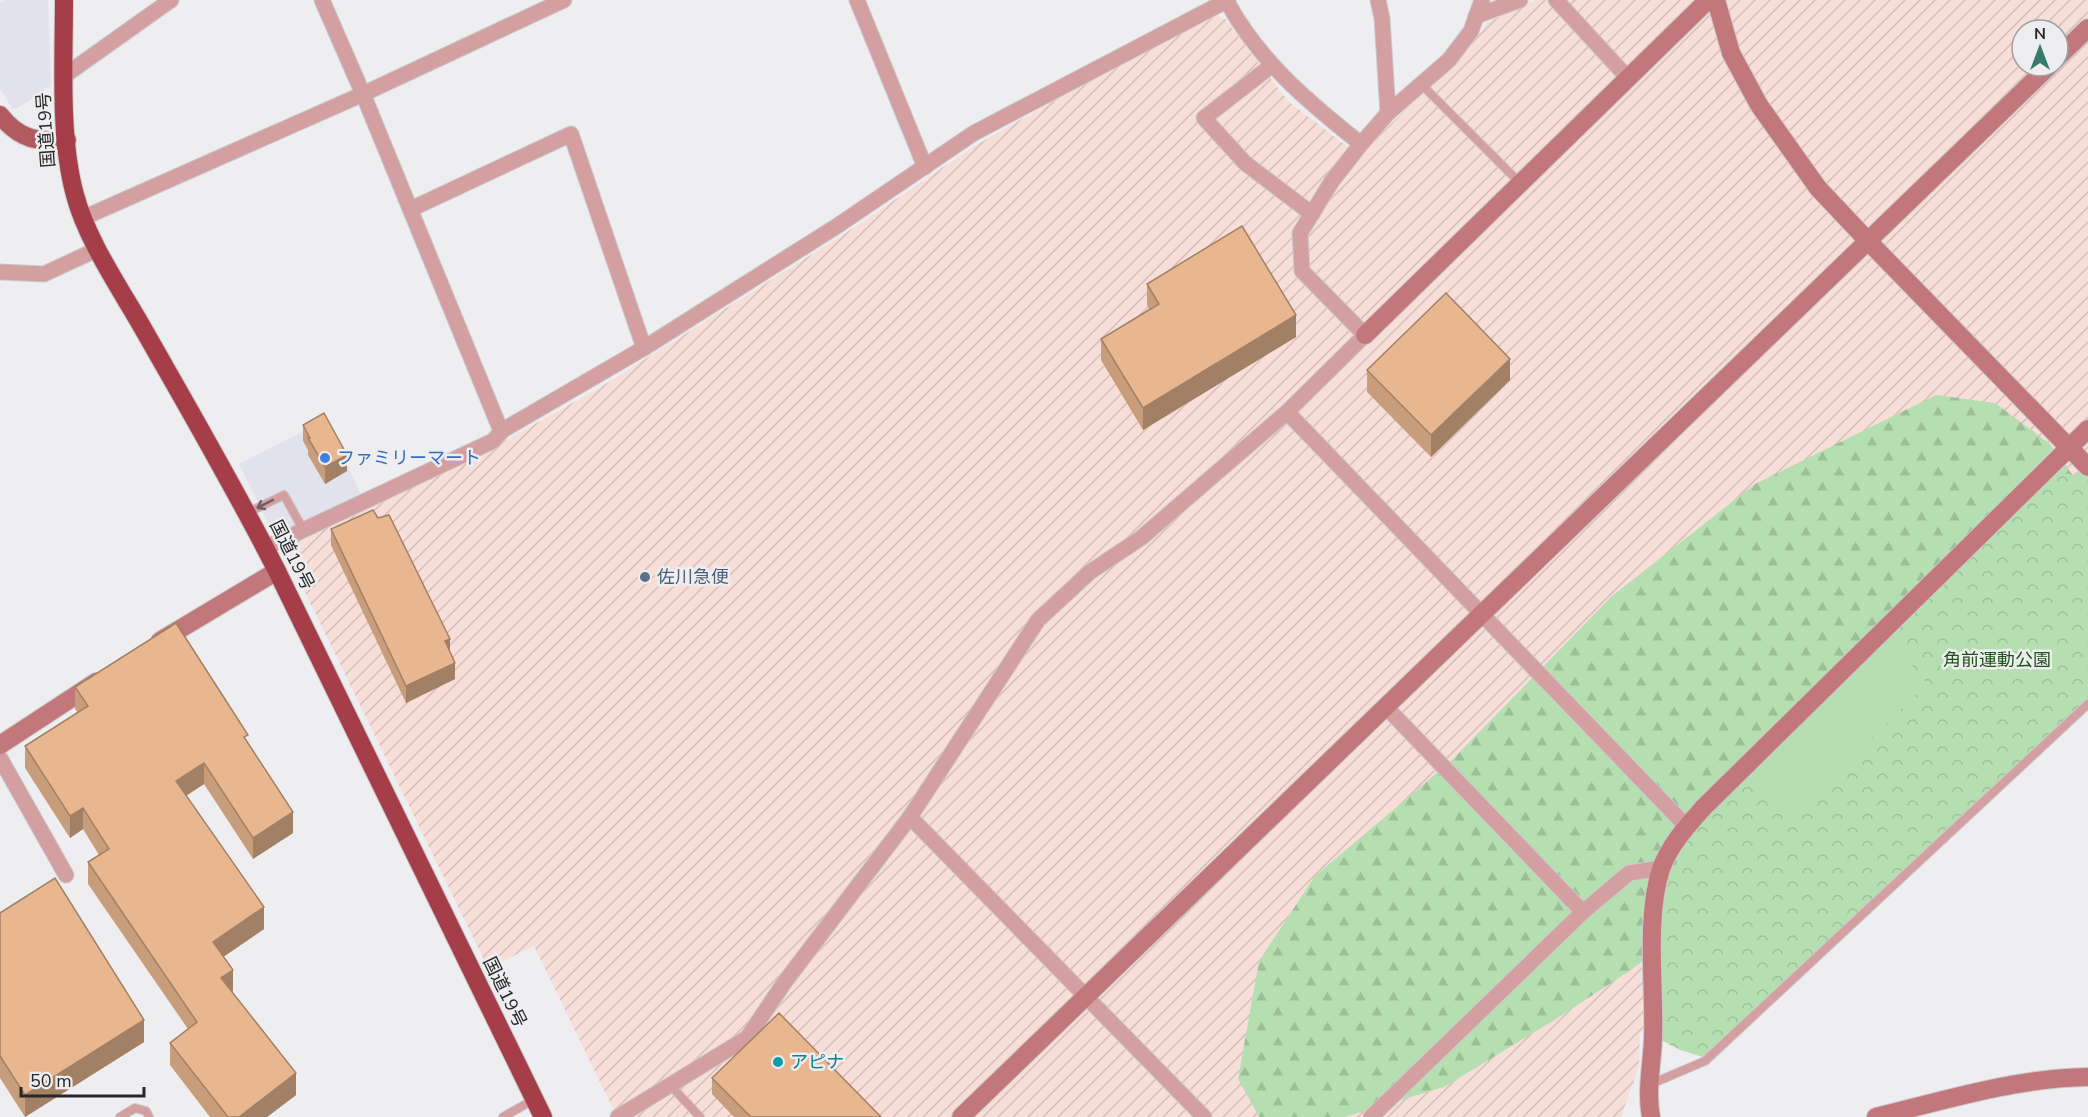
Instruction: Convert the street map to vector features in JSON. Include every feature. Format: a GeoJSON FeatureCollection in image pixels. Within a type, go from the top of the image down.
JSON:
{"type":"FeatureCollection","features":[{"type":"Feature","properties":{"kind":"highway","name":"国道19号"},"geometry":{"type":"LineString","coordinates":[[64,0],[64,76],[69,170],[83,218],[98,249],[266,548],[543,1117]]}},
{"type":"Feature","properties":{"kind":"main road"},"geometry":{"type":"LineString","coordinates":[[0,115],[14,131],[25,137],[48,141],[67,140]]}},
{"type":"Feature","properties":{"kind":"street"},"geometry":{"type":"LineString","coordinates":[[64,76],[171,0]]}},
{"type":"Feature","properties":{"kind":"street"},"geometry":{"type":"LineString","coordinates":[[322,0],[411,209],[501,431]]}},
{"type":"Feature","properties":{"kind":"street"},"geometry":{"type":"LineString","coordinates":[[83,218],[363,94],[564,0]]}},
{"type":"Feature","properties":{"kind":"street"},"geometry":{"type":"LineString","coordinates":[[857,0],[925,167]]}},
{"type":"Feature","properties":{"kind":"street"},"geometry":{"type":"LineString","coordinates":[[266,548],[493,441],[501,431],[644,348],[837,226],[974,133],[1227,0],[1246,33],[1271,66],[1310,103],[1361,144]]}},
{"type":"Feature","properties":{"kind":"street"},"geometry":{"type":"LineString","coordinates":[[1378,0],[1382,18],[1388,113]]}},
{"type":"Feature","properties":{"kind":"street"},"geometry":{"type":"LineString","coordinates":[[1365,335],[1302,271],[1300,233],[1332,182],[1361,144],[1388,113],[1449,60],[1471,31],[1482,0]]}},
{"type":"Feature","properties":{"kind":"street"},"geometry":{"type":"LineString","coordinates":[[1476,16],[1520,0]]}},
{"type":"Feature","properties":{"kind":"street"},"geometry":{"type":"LineString","coordinates":[[1556,0],[1628,78]]}},
{"type":"Feature","properties":{"kind":"street"},"geometry":{"type":"LineString","coordinates":[[618,1117],[747,1038],[784,983],[910,817],[1038,620],[1090,572],[1141,538],[1287,412],[1708,0]]}},
{"type":"Feature","properties":{"kind":"street"},"geometry":{"type":"LineString","coordinates":[[1716,0],[1731,53],[1759,105],[1818,188],[2088,467]]}},
{"type":"Feature","properties":{"kind":"street"},"geometry":{"type":"LineString","coordinates":[[2070,45],[2088,28]]}},
{"type":"Feature","properties":{"kind":"street"},"geometry":{"type":"LineString","coordinates":[[1271,66],[1204,118],[1245,163],[1312,214]]}},
{"type":"Feature","properties":{"kind":"street"},"geometry":{"type":"LineString","coordinates":[[961,1117],[2037,78]]}},
{"type":"Feature","properties":{"kind":"street"},"geometry":{"type":"LineString","coordinates":[[411,209],[572,134],[644,348]]}},
{"type":"Feature","properties":{"kind":"street"},"geometry":{"type":"LineString","coordinates":[[0,273],[44,274],[98,249]]}},
{"type":"Feature","properties":{"kind":"street"},"geometry":{"type":"LineString","coordinates":[[1287,412],[1687,827]]}},
{"type":"Feature","properties":{"kind":"street"},"geometry":{"type":"LineString","coordinates":[[1651,1117],[1649,1085],[1653,1037],[1651,995],[1654,904],[1662,868],[1687,827],[2088,429]]}},
{"type":"Feature","properties":{"kind":"street"},"geometry":{"type":"LineString","coordinates":[[141,652],[277,571]]}},
{"type":"Feature","properties":{"kind":"street"},"geometry":{"type":"LineString","coordinates":[[0,745],[113,671]]}},
{"type":"Feature","properties":{"kind":"street"},"geometry":{"type":"LineString","coordinates":[[1386,707],[1583,912]]}},
{"type":"Feature","properties":{"kind":"street"},"geometry":{"type":"LineString","coordinates":[[0,758],[66,875]]}},
{"type":"Feature","properties":{"kind":"street"},"geometry":{"type":"LineString","coordinates":[[910,817],[1204,1117]]}},
{"type":"Feature","properties":{"kind":"street"},"geometry":{"type":"LineString","coordinates":[[1371,1117],[1583,912],[1629,873],[1662,868]]}},
{"type":"Feature","properties":{"kind":"street"},"geometry":{"type":"LineString","coordinates":[[1876,1117],[2000,1086],[2067,1077],[2088,1077]]}},
{"type":"Feature","properties":{"kind":"lane"},"geometry":{"type":"LineString","coordinates":[[1421,84],[1520,183]]}},
{"type":"Feature","properties":{"kind":"lane"},"geometry":{"type":"LineString","coordinates":[[247,513],[284,495],[304,531]]}},
{"type":"Feature","properties":{"kind":"lane"},"geometry":{"type":"LineString","coordinates":[[1649,1085],[1705,1061],[2088,704]]}},
{"type":"Feature","properties":{"kind":"lane"},"geometry":{"type":"LineString","coordinates":[[670,1085],[700,1117]]}},
{"type":"Feature","properties":{"kind":"lane"},"geometry":{"type":"LineString","coordinates":[[503,1117],[534,1100]]}},
{"type":"Feature","properties":{"kind":"lane"},"geometry":{"type":"LineString","coordinates":[[120,1117],[135,1108],[140,1108],[146,1111],[149,1117]]}},
{"type":"Feature","properties":{"kind":"shaded area"},"geometry":{"type":"Polygon","coordinates":[[[5,0],[48,0],[51,86],[16,109],[12,108],[0,89],[0,3],[5,0]]]}},
{"type":"Feature","properties":{"kind":"shaded area"},"geometry":{"type":"Polygon","coordinates":[[[1535,0],[1693,0],[1695,26],[1721,0],[2088,0],[2088,699],[1703,1057],[1640,1032],[1639,1067],[1621,1117],[617,1117],[534,946],[488,968],[285,551],[290,544],[493,447],[599,388],[847,232],[973,147],[1065,94],[1216,16],[1225,19],[1288,101],[1361,157],[1382,132],[1448,71],[1486,23],[1535,0]]]}},
{"type":"Feature","properties":{"kind":"shaded area"},"geometry":{"type":"Polygon","coordinates":[[[326,420],[361,495],[283,535],[274,535],[239,464],[326,420]]]}},
{"type":"Feature","properties":{"kind":"green space"},"geometry":{"type":"Polygon","coordinates":[[[1936,395],[1995,403],[2050,444],[2074,477],[1780,854],[1631,970],[1553,1021],[1444,1087],[1345,1117],[1259,1117],[1238,1079],[1259,961],[1315,876],[1451,761],[1612,596],[1755,484],[1936,395]]]}},
{"type":"Feature","properties":{"kind":"green space","name":"角前運動公園"},"geometry":{"type":"Polygon","coordinates":[[[2088,464],[2088,699],[1703,1057],[1680,1050],[1661,1040],[1663,903],[1669,880],[1687,840],[2056,474],[2070,474],[2074,477],[2088,464]]]}},
{"type":"Feature","properties":{"kind":"green space"},"geometry":{"type":"Polygon","coordinates":[[[1890,639],[1927,684],[1788,817],[1748,777],[1890,639]]]}},
{"type":"Feature","properties":{"kind":"building"},"geometry":{"type":"Polygon","coordinates":[[[1242,226],[1296,315],[1143,408],[1101,339],[1159,304],[1147,284],[1242,226]]]}},
{"type":"Feature","properties":{"kind":"building"},"geometry":{"type":"Polygon","coordinates":[[[1446,293],[1510,359],[1431,435],[1367,370],[1446,293]]]}},
{"type":"Feature","properties":{"kind":"building"},"geometry":{"type":"Polygon","coordinates":[[[324,413],[347,455],[325,467],[303,425],[324,413]]]}},
{"type":"Feature","properties":{"kind":"building"},"geometry":{"type":"Polygon","coordinates":[[[373,510],[378,518],[389,515],[450,639],[445,641],[455,663],[406,686],[331,529],[373,510]]]}},
{"type":"Feature","properties":{"kind":"building"},"geometry":{"type":"Polygon","coordinates":[[[176,623],[248,735],[244,737],[293,812],[253,838],[204,763],[176,781],[264,907],[213,942],[233,970],[221,978],[296,1073],[239,1117],[228,1117],[170,1043],[197,1022],[88,862],[109,849],[83,808],[70,816],[25,746],[88,706],[75,687],[176,623]]]}},
{"type":"Feature","properties":{"kind":"building"},"geometry":{"type":"Polygon","coordinates":[[[55,878],[144,1020],[25,1095],[0,1056],[0,913],[55,878]]]}},
{"type":"Feature","properties":{"kind":"building","name":"アピナ"},"geometry":{"type":"Polygon","coordinates":[[[779,1013],[881,1117],[751,1117],[712,1078],[779,1013]]]}},
{"type":"Feature","properties":{"kind":"place","name":"ファミリーマート"},"geometry":{"type":"Point","coordinates":[325,458]}},
{"type":"Feature","properties":{"kind":"place","name":"佐川急便"},"geometry":{"type":"Point","coordinates":[645,577]}},
{"type":"Feature","properties":{"kind":"place","name":"アピナ"},"geometry":{"type":"Point","coordinates":[778,1062]}}]}
